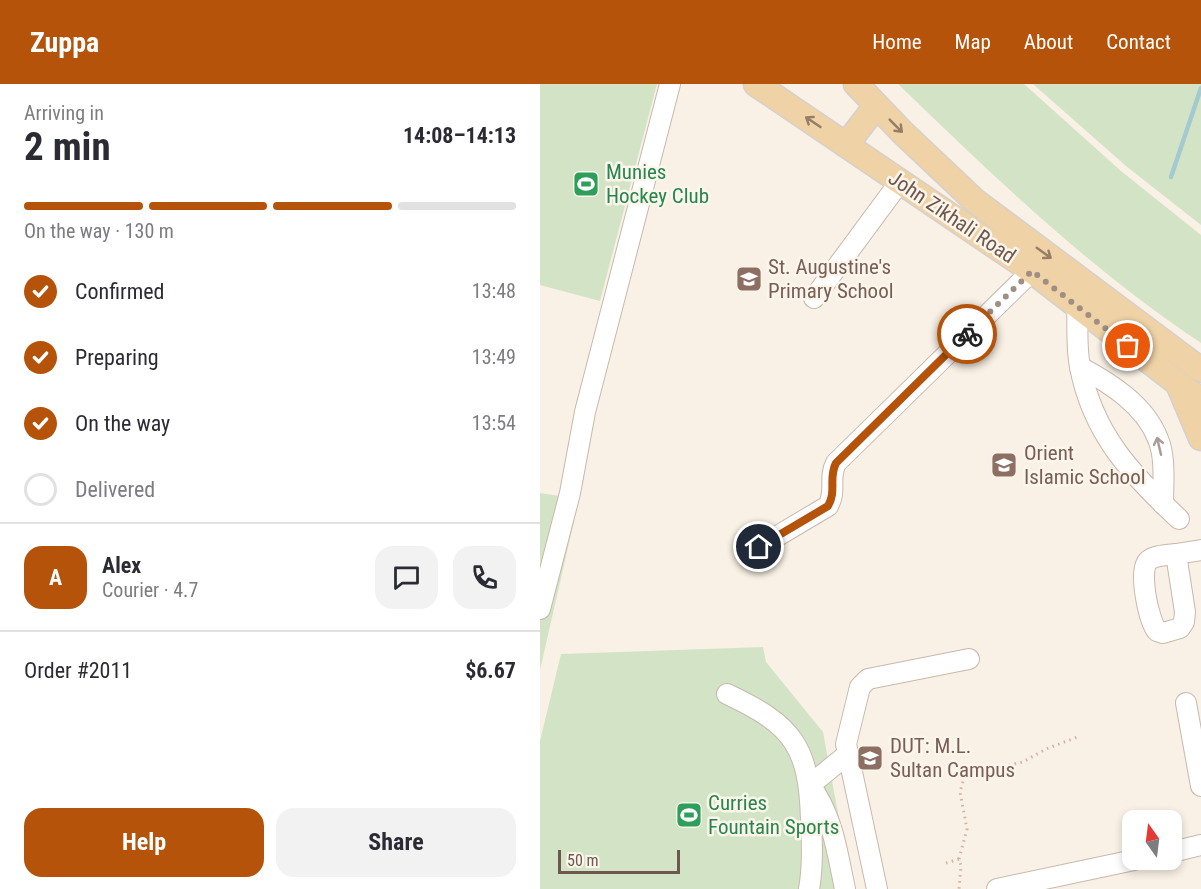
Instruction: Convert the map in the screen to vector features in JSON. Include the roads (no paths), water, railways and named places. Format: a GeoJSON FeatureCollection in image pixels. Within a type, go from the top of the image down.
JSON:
{"type":"FeatureCollection","features":[{"type":"Feature","properties":{"kind":"main road","name":"John Zikhali Road"},"geometry":{"type":"LineString","coordinates":[[756,84],[1032,271],[1201,401]]}},
{"type":"Feature","properties":{"kind":"main road","name":"John Zikhali Road"},"geometry":{"type":"LineString","coordinates":[[856,84],[975,201],[1201,370]]}},
{"type":"Feature","properties":{"kind":"main road"},"geometry":{"type":"LineString","coordinates":[[846,145],[876,106]]}},
{"type":"Feature","properties":{"kind":"main road"},"geometry":{"type":"LineString","coordinates":[[1179,386],[1201,438]]}},
{"type":"Feature","properties":{"kind":"lane"},"geometry":{"type":"LineString","coordinates":[[540,609],[570,492],[580,411],[670,84]]}},
{"type":"Feature","properties":{"kind":"lane"},"geometry":{"type":"LineString","coordinates":[[814,298],[899,183]]}},
{"type":"Feature","properties":{"kind":"lane"},"geometry":{"type":"LineString","coordinates":[[759,547],[828,506],[834,497],[832,475],[836,463],[1032,271]]}},
{"type":"Feature","properties":{"kind":"lane"},"geometry":{"type":"LineString","coordinates":[[1077,307],[1080,367],[1095,412],[1121,461],[1179,519]]}},
{"type":"Feature","properties":{"kind":"lane"},"geometry":{"type":"LineString","coordinates":[[1080,367],[1118,389],[1150,424],[1159,440],[1163,504]]}},
{"type":"Feature","properties":{"kind":"lane"},"geometry":{"type":"LineString","coordinates":[[1176,554],[1201,550]]}},
{"type":"Feature","properties":{"kind":"lane"},"geometry":{"type":"LineString","coordinates":[[877,889],[848,754],[847,733],[860,687],[864,681],[969,659]]}},
{"type":"Feature","properties":{"kind":"lane"},"geometry":{"type":"LineString","coordinates":[[727,694],[761,710],[793,740],[801,754],[810,785],[809,889]]}},
{"type":"Feature","properties":{"kind":"lane"},"geometry":{"type":"LineString","coordinates":[[1186,703],[1201,786]]}},
{"type":"Feature","properties":{"kind":"lane"},"geometry":{"type":"LineString","coordinates":[[810,785],[848,754]]}},
{"type":"Feature","properties":{"kind":"lane"},"geometry":{"type":"LineString","coordinates":[[810,785],[827,811],[845,889]]}},
{"type":"Feature","properties":{"kind":"lane"},"geometry":{"type":"LineString","coordinates":[[1182,850],[1201,845]]}},
{"type":"Feature","properties":{"kind":"lane"},"geometry":{"type":"LineString","coordinates":[[811,866],[839,862]]}},
{"type":"Feature","properties":{"kind":"lane"},"geometry":{"type":"LineString","coordinates":[[997,889],[1122,863]]}},
{"type":"Feature","properties":{"kind":"waterway"},"geometry":{"type":"LineString","coordinates":[[1171,177],[1201,88]]}},
{"type":"Feature","properties":{"kind":"place","name":"Munies Hockey Club"},"geometry":{"type":"Point","coordinates":[586,184]}},
{"type":"Feature","properties":{"kind":"place","name":"St. Augustine's Primary School"},"geometry":{"type":"Point","coordinates":[749,279]}},
{"type":"Feature","properties":{"kind":"place","name":"Orient Islamic School"},"geometry":{"type":"Point","coordinates":[1004,465]}},
{"type":"Feature","properties":{"kind":"place","name":"DUT: M.L. Sultan Campus"},"geometry":{"type":"Point","coordinates":[870,758]}},
{"type":"Feature","properties":{"kind":"place","name":"Curries Fountain Sports"},"geometry":{"type":"Point","coordinates":[689,815]}}]}
